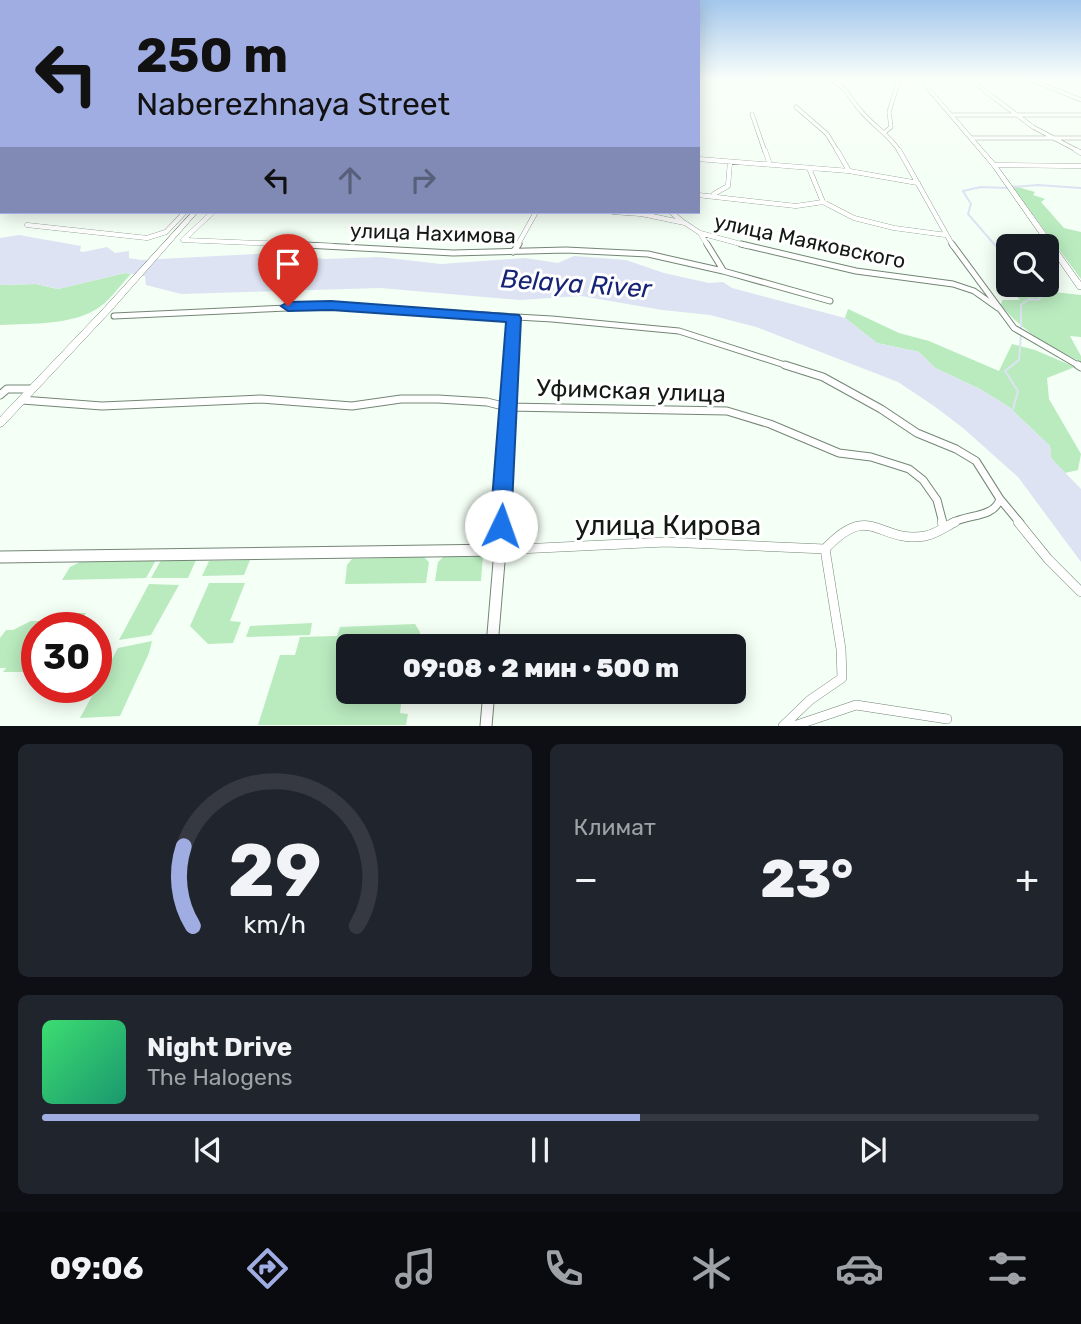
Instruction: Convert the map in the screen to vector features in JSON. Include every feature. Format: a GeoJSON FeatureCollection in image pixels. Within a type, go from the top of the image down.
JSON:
{"type":"FeatureCollection","features":[{"type":"Feature","properties":{"kind":"main road"},"geometry":{"type":"LineString","coordinates":[[953,115],[994,165],[1081,287]]}},
{"type":"Feature","properties":{"kind":"main road"},"geometry":{"type":"LineString","coordinates":[[0,424],[32,389],[111,313],[167,242],[193,214]]}},
{"type":"Feature","properties":{"kind":"street"},"geometry":{"type":"LineString","coordinates":[[803,113],[827,134],[849,171]]}},
{"type":"Feature","properties":{"kind":"street"},"geometry":{"type":"LineString","coordinates":[[862,113],[885,132],[902,153],[946,235],[981,279],[1014,328],[1081,367]]}},
{"type":"Feature","properties":{"kind":"street"},"geometry":{"type":"LineString","coordinates":[[885,132],[891,127],[888,113]]}},
{"type":"Feature","properties":{"kind":"street"},"geometry":{"type":"LineString","coordinates":[[1015,113],[1052,139],[1081,153]]}},
{"type":"Feature","properties":{"kind":"street"},"geometry":{"type":"LineString","coordinates":[[752,114],[770,165]]}},
{"type":"Feature","properties":{"kind":"street"},"geometry":{"type":"LineString","coordinates":[[953,115],[1081,115]]}},
{"type":"Feature","properties":{"kind":"street"},"geometry":{"type":"LineString","coordinates":[[971,138],[1081,138]]}},
{"type":"Feature","properties":{"kind":"street"},"geometry":{"type":"LineString","coordinates":[[700,159],[849,171],[918,183]]}},
{"type":"Feature","properties":{"kind":"street"},"geometry":{"type":"LineString","coordinates":[[709,196],[726,189],[730,162]]}},
{"type":"Feature","properties":{"kind":"street"},"geometry":{"type":"LineString","coordinates":[[994,165],[1081,166]]}},
{"type":"Feature","properties":{"kind":"street"},"geometry":{"type":"LineString","coordinates":[[808,168],[821,192],[823,202]]}},
{"type":"Feature","properties":{"kind":"street"},"geometry":{"type":"LineString","coordinates":[[700,195],[796,206],[823,202],[854,218],[894,228],[946,235]]}},
{"type":"Feature","properties":{"kind":"street"},"geometry":{"type":"LineString","coordinates":[[27,225],[147,238],[166,232],[183,214]]}},
{"type":"Feature","properties":{"kind":"street","name":"улица Нахимова"},"geometry":{"type":"LineString","coordinates":[[212,214],[183,240],[393,248],[453,253],[566,250],[648,254],[723,271],[830,301]]}},
{"type":"Feature","properties":{"kind":"street"},"geometry":{"type":"LineString","coordinates":[[513,252],[535,214]]}},
{"type":"Feature","properties":{"kind":"street","name":"улица Маяковского"},"geometry":{"type":"LineString","coordinates":[[642,214],[685,223],[701,233],[856,271],[953,284],[974,291],[998,308]]}},
{"type":"Feature","properties":{"kind":"street"},"geometry":{"type":"LineString","coordinates":[[674,214],[685,223]]}},
{"type":"Feature","properties":{"kind":"street"},"geometry":{"type":"LineString","coordinates":[[701,233],[723,271]]}},
{"type":"Feature","properties":{"kind":"street"},"geometry":{"type":"LineString","coordinates":[[111,313],[331,306],[575,321],[679,331],[823,377],[881,409],[917,433],[976,461],[1000,499],[1048,559],[1081,592]]}},
{"type":"Feature","properties":{"kind":"street"},"geometry":{"type":"LineString","coordinates":[[493,634],[513,318]]}},
{"type":"Feature","properties":{"kind":"street"},"geometry":{"type":"LineString","coordinates":[[0,395],[7,389],[32,389]]}},
{"type":"Feature","properties":{"kind":"street","name":"Уфимская улица"},"geometry":{"type":"LineString","coordinates":[[22,400],[102,406],[261,399],[352,405],[401,399],[438,399],[487,402],[507,407],[727,411],[771,424],[839,453],[871,457],[909,469],[923,480],[937,500],[944,527]]}},
{"type":"Feature","properties":{"kind":"street"},"geometry":{"type":"LineString","coordinates":[[783,726],[810,700],[842,678],[841,649],[825,549],[845,530],[855,526],[900,535],[926,536],[968,516],[990,514],[999,506],[1000,499]]}},
{"type":"Feature","properties":{"kind":"street","name":"улица Кирова"},"geometry":{"type":"LineString","coordinates":[[0,557],[500,550],[666,542],[825,549]]}},
{"type":"Feature","properties":{"kind":"street"},"geometry":{"type":"LineString","coordinates":[[486,726],[488,704]]}},
{"type":"Feature","properties":{"kind":"street"},"geometry":{"type":"LineString","coordinates":[[794,726],[856,705],[947,719]]}},
{"type":"Feature","properties":{"kind":"green space"},"geometry":{"type":"Polygon","coordinates":[[[1011,185],[1035,192],[1033,195],[1045,199],[1041,202],[1064,228],[1081,232],[1081,279],[1059,249],[1059,234],[1047,234],[1011,185]]]}},
{"type":"Feature","properties":{"kind":"green space"},"geometry":{"type":"Polygon","coordinates":[[[125,273],[131,274],[105,303],[78,317],[52,322],[0,325],[0,285],[36,284],[58,289],[125,273]]]}},
{"type":"Feature","properties":{"kind":"green space"},"geometry":{"type":"Polygon","coordinates":[[[1059,293],[1081,295],[1081,337],[1070,336],[1081,356],[1081,362],[1038,338],[1009,315],[1001,305],[1002,300],[1020,300],[1017,297],[1059,297],[1059,293]]]}},
{"type":"Feature","properties":{"kind":"green space"},"geometry":{"type":"Polygon","coordinates":[[[848,309],[899,333],[929,341],[999,371],[1012,344],[1035,350],[1075,367],[1047,378],[1049,399],[1081,454],[1078,470],[1065,473],[1051,458],[1050,446],[1009,407],[980,389],[935,368],[919,352],[877,343],[845,318],[848,309]]]}},
{"type":"Feature","properties":{"kind":"green space"},"geometry":{"type":"Polygon","coordinates":[[[445,555],[483,555],[481,581],[435,581],[438,562],[445,555]]]}},
{"type":"Feature","properties":{"kind":"green space"},"geometry":{"type":"Polygon","coordinates":[[[424,557],[429,562],[426,583],[345,584],[347,565],[352,559],[424,557]]]}},
{"type":"Feature","properties":{"kind":"green space"},"geometry":{"type":"Polygon","coordinates":[[[156,560],[146,578],[62,580],[70,567],[80,562],[156,560]]]}},
{"type":"Feature","properties":{"kind":"green space"},"geometry":{"type":"Polygon","coordinates":[[[161,560],[196,560],[188,578],[151,578],[161,560]]]}},
{"type":"Feature","properties":{"kind":"green space"},"geometry":{"type":"Polygon","coordinates":[[[250,560],[244,575],[202,576],[209,561],[250,560]]]}},
{"type":"Feature","properties":{"kind":"green space"},"geometry":{"type":"Polygon","coordinates":[[[209,583],[245,583],[230,621],[241,622],[233,643],[208,644],[190,626],[209,583]]]}},
{"type":"Feature","properties":{"kind":"green space"},"geometry":{"type":"Polygon","coordinates":[[[149,584],[179,585],[151,635],[119,640],[149,584]]]}},
{"type":"Feature","properties":{"kind":"green space"},"geometry":{"type":"Polygon","coordinates":[[[312,623],[310,635],[246,637],[250,626],[312,623]]]}},
{"type":"Feature","properties":{"kind":"green space"},"geometry":{"type":"Polygon","coordinates":[[[415,624],[420,632],[338,634],[340,627],[415,624]]]}},
{"type":"Feature","properties":{"kind":"green space"},"geometry":{"type":"Polygon","coordinates":[[[21,626],[21,672],[3,672],[6,668],[0,668],[0,638],[6,630],[21,626]]]}},
{"type":"Feature","properties":{"kind":"green space"},"geometry":{"type":"Polygon","coordinates":[[[336,636],[336,704],[401,704],[400,713],[408,714],[406,725],[258,725],[280,655],[295,655],[300,637],[336,636]]]}},
{"type":"Feature","properties":{"kind":"green space"},"geometry":{"type":"Polygon","coordinates":[[[152,641],[120,716],[80,718],[88,703],[112,703],[112,659],[118,648],[152,641]]]}},
{"type":"Feature","properties":{"kind":"water","name":"Belaya River"},"geometry":{"type":"Polygon","coordinates":[[[19,235],[81,246],[80,251],[83,252],[107,247],[115,253],[129,251],[129,258],[141,260],[274,253],[325,259],[379,257],[441,264],[525,258],[558,263],[574,256],[626,260],[664,273],[709,283],[723,282],[732,288],[845,318],[877,343],[919,352],[935,368],[980,389],[1009,407],[1050,446],[1051,458],[1081,489],[1081,562],[1018,477],[934,406],[898,382],[756,327],[710,315],[581,296],[520,300],[380,288],[181,294],[146,285],[145,276],[125,273],[58,289],[36,284],[0,285],[0,238],[19,235]]]}},
{"type":"Feature","properties":{"kind":"waterway"},"geometry":{"type":"LineString","coordinates":[[1012,187],[1038,185],[1081,188]]}},
{"type":"Feature","properties":{"kind":"waterway"},"geometry":{"type":"LineString","coordinates":[[996,246],[968,214],[971,204],[963,191],[981,187],[1007,188]]}},
{"type":"Feature","properties":{"kind":"waterway"},"geometry":{"type":"LineString","coordinates":[[1021,329],[1021,305],[1029,299],[1038,300],[1041,297]]}},
{"type":"Feature","properties":{"kind":"waterway"},"geometry":{"type":"LineString","coordinates":[[1013,409],[1018,391],[1005,371],[1019,360],[1021,335]]}},
{"type":"Feature","properties":{"kind":"route"},"geometry":{"type":"LineString","coordinates":[[288,306],[331,306],[513,318],[501,526]]}}]}
